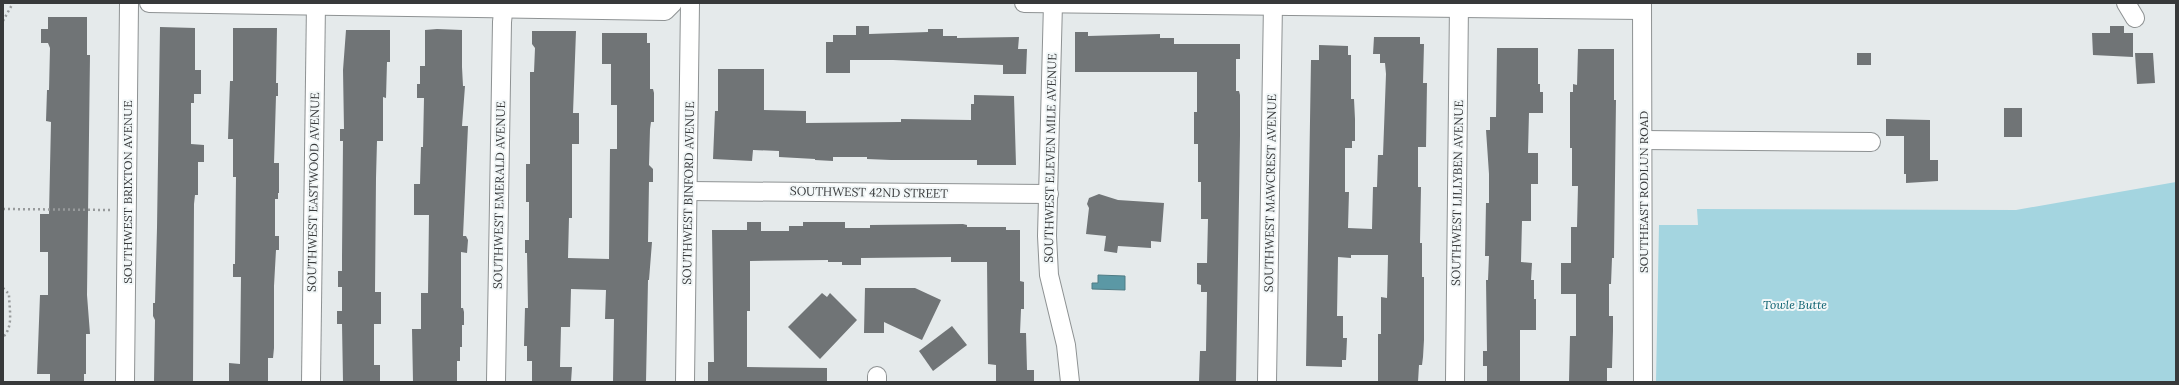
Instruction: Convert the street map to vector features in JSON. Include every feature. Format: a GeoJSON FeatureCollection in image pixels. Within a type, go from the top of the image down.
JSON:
{"type":"FeatureCollection","features":[{"type":"Feature","properties":{"kind":"street","name":"SOUTHWEST BRIXTON AVENUE"},"geometry":{"type":"LineString","coordinates":[[125,382],[129,3]]}},
{"type":"Feature","properties":{"kind":"street"},"geometry":{"type":"LineString","coordinates":[[149,3],[504,6],[665,11],[673,3]]}},
{"type":"Feature","properties":{"kind":"street","name":"SOUTHWEST BINFORD AVENUE"},"geometry":{"type":"LineString","coordinates":[[685,382],[690,3]]}},
{"type":"Feature","properties":{"kind":"street"},"geometry":{"type":"LineString","coordinates":[[1024,3],[1642,7]]}},
{"type":"Feature","properties":{"kind":"street","name":"SOUTHWEST ELEVEN MILE AVENUE"},"geometry":{"type":"LineString","coordinates":[[1053,3],[1047,236],[1049,275],[1066,345],[1070,382]]}},
{"type":"Feature","properties":{"kind":"street","name":"SOUTHWEST EASTWOOD AVENUE"},"geometry":{"type":"LineString","coordinates":[[311,382],[316,5]]}},
{"type":"Feature","properties":{"kind":"street","name":"SOUTHWEST MAWCREST AVENUE"},"geometry":{"type":"LineString","coordinates":[[1268,382],[1273,5]]}},
{"type":"Feature","properties":{"kind":"street","name":"SOUTHWEST EMERALD AVENUE"},"geometry":{"type":"LineString","coordinates":[[496,382],[504,6]]}},
{"type":"Feature","properties":{"kind":"street","name":"SOUTHWEST LILLYBEN AVENUE"},"geometry":{"type":"LineString","coordinates":[[1455,382],[1459,6]]}},
{"type":"Feature","properties":{"kind":"street","name":"SOUTHEAST RODLUN ROAD"},"geometry":{"type":"LineString","coordinates":[[1642,7],[1643,382]]}},
{"type":"Feature","properties":{"kind":"street"},"geometry":{"type":"LineString","coordinates":[[1643,140],[1871,142]]}},
{"type":"Feature","properties":{"kind":"street","name":"SOUTHWEST 42ND STREET"},"geometry":{"type":"LineString","coordinates":[[688,191],[1049,194]]}},
{"type":"Feature","properties":{"kind":"path"},"geometry":{"type":"LineString","coordinates":[[3,21],[13,3]]}},
{"type":"Feature","properties":{"kind":"path"},"geometry":{"type":"LineString","coordinates":[[3,209],[127,210]]}},
{"type":"Feature","properties":{"kind":"path"},"geometry":{"type":"LineString","coordinates":[[3,288],[9,294],[10,325],[9,331],[3,337]]}},
{"type":"Feature","properties":{"kind":"green space","name":"Towle Butte"},"geometry":{"type":"Polygon","coordinates":[[[2176,182],[2176,382],[1656,382],[1659,225],[1698,225],[1697,209],[2016,210],[2176,182]]]}},
{"type":"Feature","properties":{"kind":"shaded area"},"geometry":{"type":"Polygon","coordinates":[[[1098,275],[1125,276],[1125,290],[1092,289],[1092,283],[1098,283],[1098,275]]]}},
{"type":"Feature","properties":{"kind":"building"},"geometry":{"type":"Polygon","coordinates":[[[48,17],[87,17],[87,55],[90,55],[87,295],[90,334],[86,334],[86,374],[84,374],[84,382],[50,382],[50,374],[37,374],[40,295],[48,295],[48,252],[40,252],[40,214],[49,214],[51,122],[46,121],[47,90],[49,90],[50,48],[48,43],[41,43],[41,29],[48,29],[48,17]]]}},
{"type":"Feature","properties":{"kind":"building"},"geometry":{"type":"Polygon","coordinates":[[[856,26],[869,26],[869,34],[928,32],[928,29],[943,29],[943,36],[957,36],[957,38],[1019,37],[1018,49],[1027,49],[1026,74],[1003,74],[1003,65],[893,60],[850,60],[850,73],[826,73],[826,42],[833,42],[833,35],[856,35],[856,26]]]}},
{"type":"Feature","properties":{"kind":"building"},"geometry":{"type":"Polygon","coordinates":[[[2110,26],[2124,26],[2124,33],[2133,33],[2133,57],[2093,55],[2092,33],[2110,33],[2110,26]]]}},
{"type":"Feature","properties":{"kind":"building"},"geometry":{"type":"Polygon","coordinates":[[[160,27],[195,28],[195,70],[201,70],[201,94],[194,94],[194,103],[191,103],[191,144],[204,145],[204,162],[198,162],[198,195],[195,195],[194,204],[193,382],[154,382],[155,320],[153,316],[153,303],[155,303],[157,228],[160,27]]]}},
{"type":"Feature","properties":{"kind":"building"},"geometry":{"type":"Polygon","coordinates":[[[233,28],[277,28],[276,83],[278,83],[278,96],[276,96],[274,163],[279,163],[279,193],[278,199],[275,199],[275,236],[279,236],[279,250],[276,250],[274,286],[274,348],[273,358],[268,358],[268,382],[229,382],[229,363],[240,364],[241,277],[233,277],[233,264],[235,264],[236,177],[233,177],[233,139],[228,139],[230,81],[233,81],[233,28]]]}},
{"type":"Feature","properties":{"kind":"building"},"geometry":{"type":"Polygon","coordinates":[[[346,30],[390,30],[390,62],[387,62],[386,98],[383,97],[383,141],[377,141],[375,292],[381,292],[381,324],[374,324],[374,365],[380,365],[380,382],[343,382],[342,324],[337,324],[337,311],[342,311],[342,287],[338,287],[338,271],[342,271],[343,141],[340,141],[340,129],[344,129],[343,70],[346,30]]]}},
{"type":"Feature","properties":{"kind":"building"},"geometry":{"type":"Polygon","coordinates":[[[425,30],[462,30],[463,86],[465,86],[462,126],[468,126],[463,236],[466,236],[468,240],[467,253],[461,252],[461,308],[463,308],[464,312],[464,325],[462,325],[462,347],[460,347],[460,361],[457,361],[457,382],[413,382],[412,329],[421,329],[421,293],[428,293],[429,215],[414,215],[414,184],[420,184],[421,147],[423,147],[424,98],[417,98],[417,84],[420,84],[420,66],[425,66],[425,30]]]}},
{"type":"Feature","properties":{"kind":"building"},"geometry":{"type":"Polygon","coordinates":[[[532,31],[576,31],[573,113],[579,113],[579,144],[572,144],[572,218],[569,218],[568,258],[609,259],[610,149],[617,149],[617,105],[611,105],[611,64],[602,64],[602,33],[647,33],[647,43],[650,43],[650,89],[653,89],[654,93],[654,122],[651,122],[650,129],[649,165],[653,169],[653,182],[649,182],[648,242],[652,242],[648,280],[646,382],[613,382],[614,319],[605,319],[606,290],[571,289],[570,327],[561,327],[560,367],[572,367],[571,382],[532,382],[532,361],[527,361],[527,346],[524,346],[525,308],[528,308],[527,253],[525,253],[525,240],[529,240],[529,202],[526,202],[526,164],[530,164],[530,72],[534,72],[535,48],[532,44],[532,31]]]}},
{"type":"Feature","properties":{"kind":"building"},"geometry":{"type":"Polygon","coordinates":[[[1075,32],[1088,32],[1088,36],[1160,34],[1160,38],[1174,38],[1174,44],[1240,44],[1240,59],[1236,59],[1236,91],[1239,91],[1240,95],[1240,136],[1236,382],[1199,382],[1200,351],[1206,351],[1207,292],[1201,292],[1201,285],[1197,284],[1197,263],[1207,263],[1208,219],[1201,219],[1201,182],[1198,182],[1198,144],[1194,144],[1194,112],[1197,112],[1197,72],[1075,72],[1075,32]]]}},
{"type":"Feature","properties":{"kind":"building"},"geometry":{"type":"Polygon","coordinates":[[[1374,37],[1420,37],[1420,44],[1424,44],[1423,83],[1427,83],[1426,147],[1418,147],[1418,187],[1421,187],[1420,243],[1422,243],[1422,277],[1424,277],[1424,340],[1422,365],[1419,365],[1418,382],[1378,382],[1378,334],[1381,334],[1381,297],[1387,298],[1388,255],[1351,255],[1351,258],[1338,257],[1337,316],[1343,316],[1343,338],[1347,338],[1346,360],[1342,360],[1342,367],[1306,366],[1311,60],[1319,60],[1319,45],[1348,46],[1348,55],[1351,55],[1351,99],[1354,99],[1355,141],[1352,141],[1352,148],[1345,148],[1345,192],[1349,192],[1348,228],[1372,229],[1373,187],[1377,187],[1378,155],[1383,155],[1386,74],[1385,63],[1380,63],[1380,54],[1373,54],[1374,37]]]}},
{"type":"Feature","properties":{"kind":"building"},"geometry":{"type":"Polygon","coordinates":[[[1497,48],[1538,48],[1538,84],[1540,84],[1540,92],[1543,92],[1543,113],[1529,113],[1528,153],[1538,153],[1538,184],[1531,184],[1531,221],[1522,221],[1521,262],[1532,263],[1531,280],[1534,280],[1534,299],[1536,299],[1536,330],[1520,330],[1520,382],[1487,382],[1487,366],[1483,366],[1483,351],[1487,351],[1486,280],[1488,280],[1489,256],[1485,256],[1486,203],[1489,203],[1486,130],[1490,130],[1490,117],[1496,117],[1497,48]]]}},
{"type":"Feature","properties":{"kind":"building"},"geometry":{"type":"Polygon","coordinates":[[[1578,49],[1614,49],[1614,100],[1616,100],[1614,258],[1612,258],[1611,284],[1609,284],[1609,316],[1613,316],[1613,331],[1612,368],[1607,368],[1607,382],[1569,382],[1570,336],[1576,336],[1576,294],[1561,294],[1561,263],[1571,263],[1571,227],[1577,227],[1578,186],[1572,186],[1570,92],[1573,92],[1573,84],[1577,85],[1578,49]]]}},
{"type":"Feature","properties":{"kind":"building"},"geometry":{"type":"Polygon","coordinates":[[[1857,53],[1871,53],[1871,65],[1857,65],[1857,53]]]}},
{"type":"Feature","properties":{"kind":"building"},"geometry":{"type":"Polygon","coordinates":[[[2135,53],[2153,53],[2155,83],[2137,84],[2135,53]]]}},
{"type":"Feature","properties":{"kind":"building"},"geometry":{"type":"Polygon","coordinates":[[[718,69],[764,69],[764,110],[806,111],[806,123],[901,122],[901,119],[971,120],[971,104],[974,104],[974,95],[1014,96],[1016,165],[977,165],[977,160],[891,160],[867,159],[867,157],[833,157],[833,161],[815,160],[779,157],[779,151],[753,150],[752,161],[713,159],[715,111],[718,111],[718,69]]]}},
{"type":"Feature","properties":{"kind":"building"},"geometry":{"type":"Polygon","coordinates":[[[2004,108],[2022,108],[2022,137],[2004,137],[2004,108]]]}},
{"type":"Feature","properties":{"kind":"building"},"geometry":{"type":"Polygon","coordinates":[[[1886,119],[1930,120],[1930,160],[1938,160],[1938,181],[1906,183],[1906,174],[1904,174],[1904,136],[1886,136],[1886,119]]]}},
{"type":"Feature","properties":{"kind":"building"},"geometry":{"type":"Polygon","coordinates":[[[1099,194],[1118,200],[1164,203],[1161,242],[1151,241],[1151,248],[1118,246],[1117,253],[1104,251],[1106,236],[1086,234],[1089,208],[1087,204],[1089,198],[1099,194]]]}},
{"type":"Feature","properties":{"kind":"building"},"geometry":{"type":"Polygon","coordinates":[[[747,222],[761,222],[761,231],[789,231],[789,226],[803,226],[803,222],[845,222],[845,228],[870,228],[870,225],[963,224],[967,225],[967,227],[1006,227],[1006,230],[1020,230],[1020,281],[1024,282],[1024,309],[1021,309],[1020,333],[1026,333],[1027,370],[1034,370],[1034,382],[996,382],[996,365],[988,364],[987,262],[951,262],[951,257],[861,258],[861,265],[842,265],[842,262],[828,262],[828,260],[750,261],[750,311],[747,311],[747,367],[827,368],[827,382],[708,382],[708,362],[714,362],[712,230],[747,230],[747,222]]]}},
{"type":"Feature","properties":{"kind":"building"},"geometry":{"type":"Polygon","coordinates":[[[865,288],[915,288],[941,300],[922,340],[884,322],[884,333],[864,333],[865,288]]]}},
{"type":"Feature","properties":{"kind":"building"},"geometry":{"type":"Polygon","coordinates":[[[822,293],[827,297],[830,293],[857,320],[820,359],[788,327],[822,293]]]}},
{"type":"Feature","properties":{"kind":"building"},"geometry":{"type":"Polygon","coordinates":[[[952,326],[967,345],[933,371],[919,351],[952,326]]]}}]}
